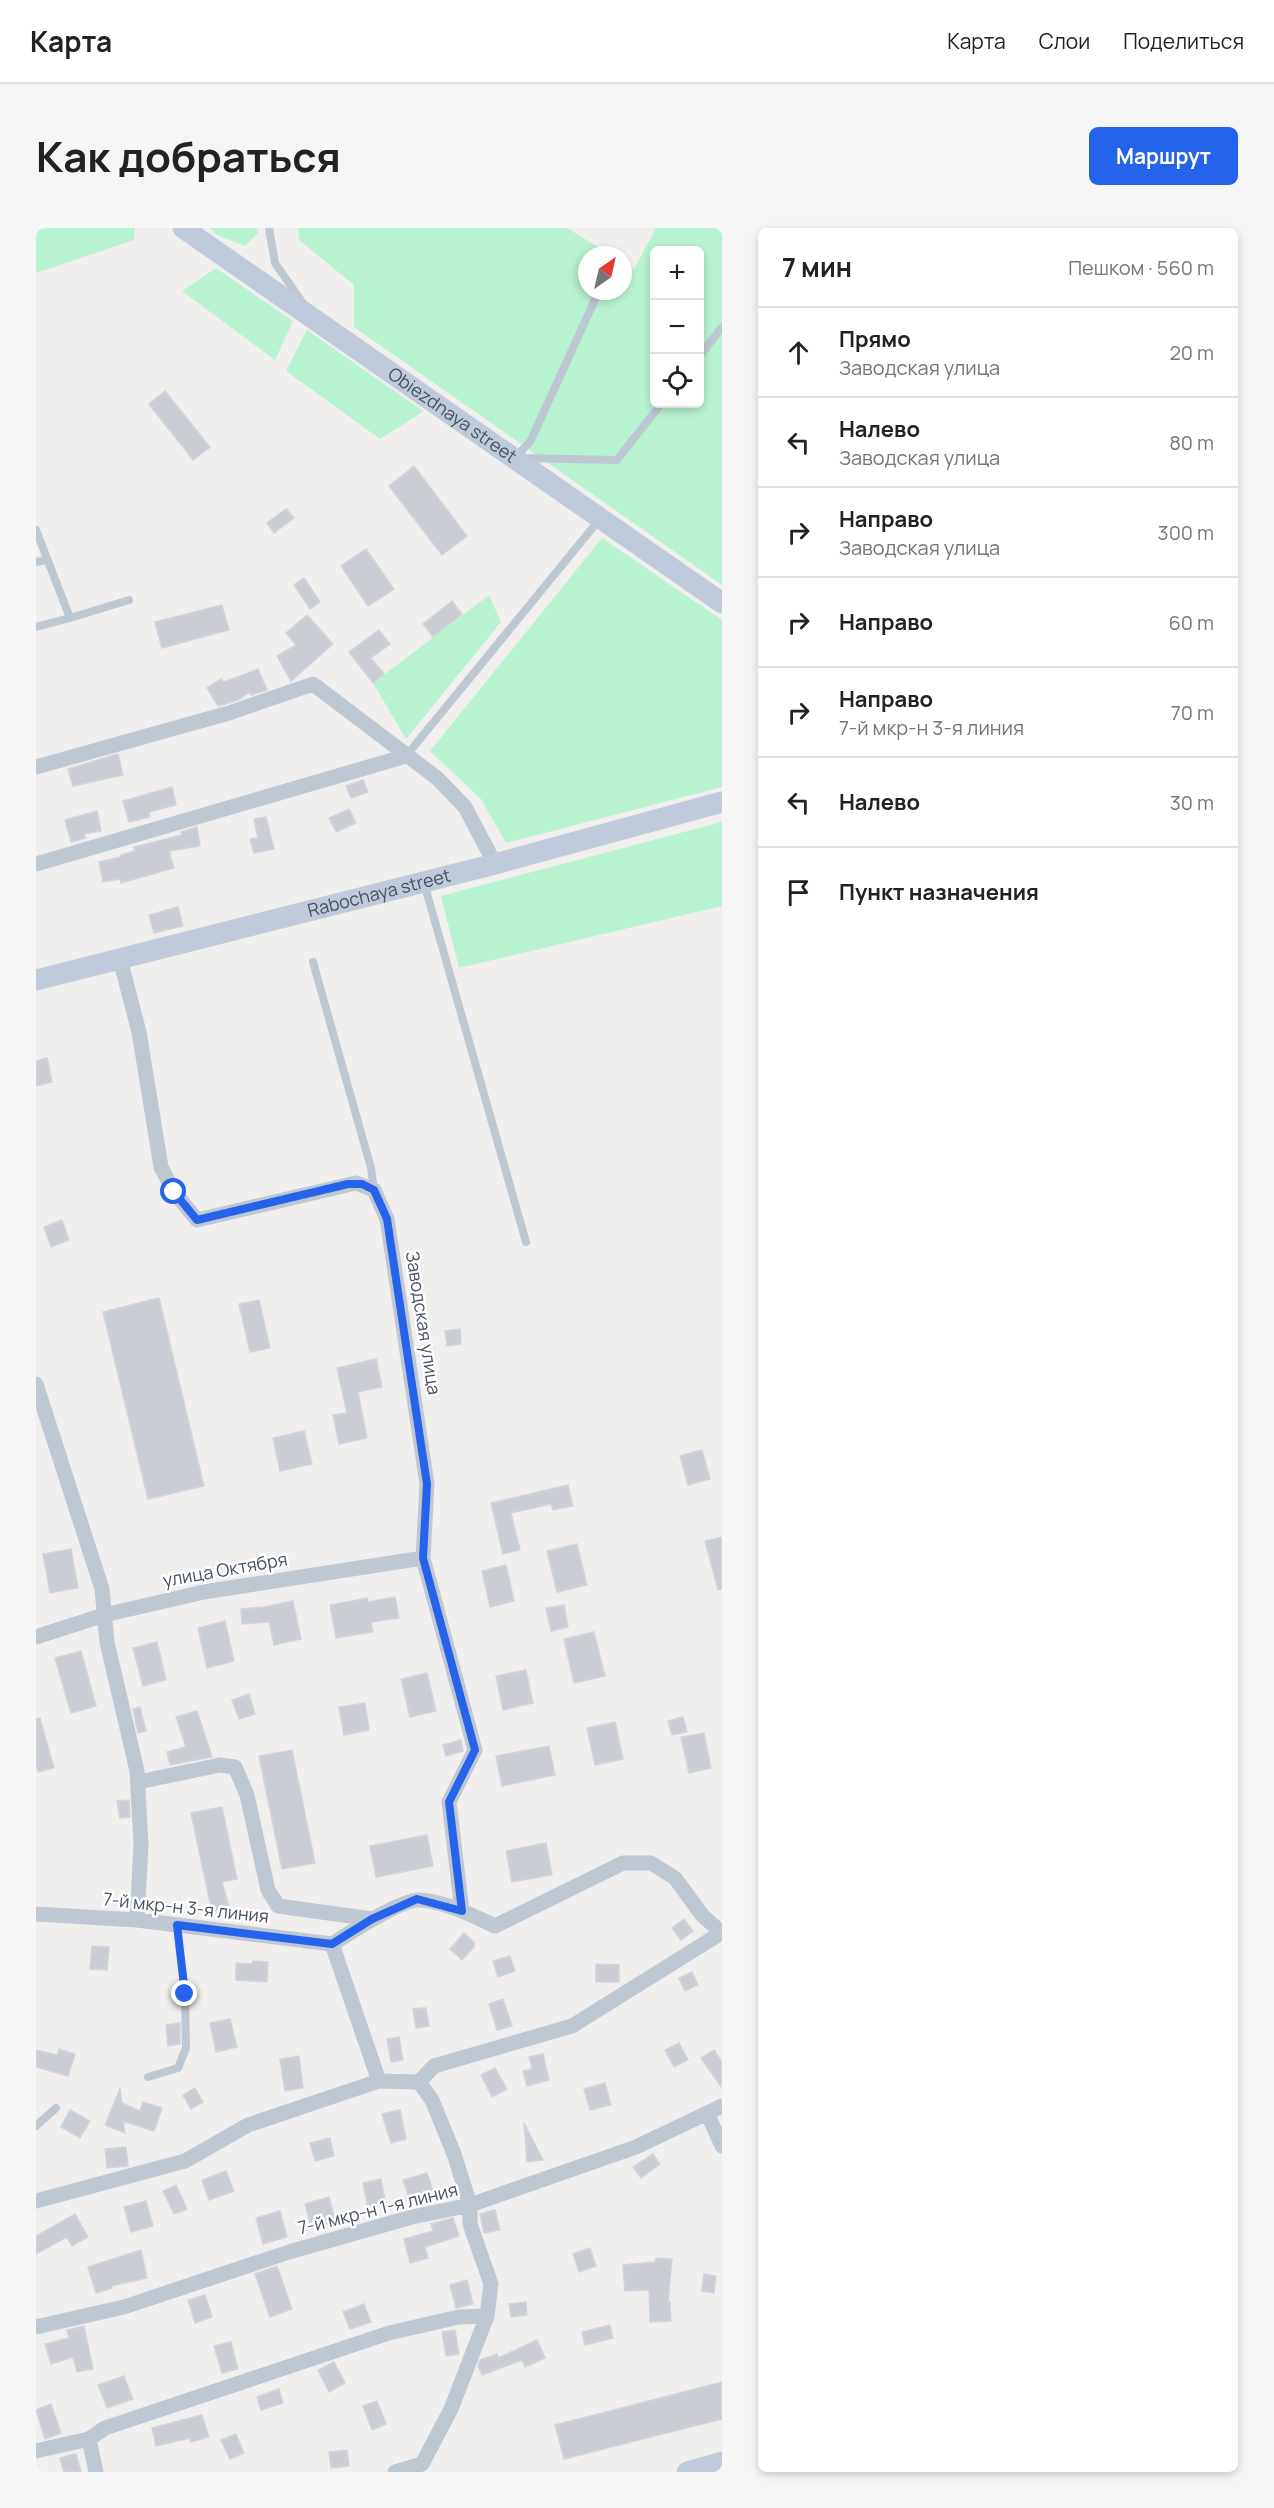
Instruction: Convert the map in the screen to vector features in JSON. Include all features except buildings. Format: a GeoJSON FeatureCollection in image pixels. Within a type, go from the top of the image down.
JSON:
{"type":"FeatureCollection","features":[{"type":"Feature","properties":{"kind":"street","name":"Obiezdnaya street"},"geometry":{"type":"LineString","coordinates":[[183,228],[722,603]]}},
{"type":"Feature","properties":{"kind":"street"},"geometry":{"type":"LineString","coordinates":[[36,767],[229,713],[313,684],[437,778],[465,807],[495,864]]}},
{"type":"Feature","properties":{"kind":"street"},"geometry":{"type":"LineString","coordinates":[[36,864],[406,756]]}},
{"type":"Feature","properties":{"kind":"street","name":"Rabochaya street"},"geometry":{"type":"LineString","coordinates":[[36,980],[495,864],[722,802]]}},
{"type":"Feature","properties":{"kind":"street"},"geometry":{"type":"LineString","coordinates":[[120,959],[139,1032],[161,1167],[174,1192],[197,1220],[348,1184],[362,1184],[374,1190]]}},
{"type":"Feature","properties":{"kind":"street","name":"Заводская улица"},"geometry":{"type":"LineString","coordinates":[[374,1190],[387,1219],[427,1484],[423,1558],[475,1750],[449,1802],[462,1911]]}},
{"type":"Feature","properties":{"kind":"street"},"geometry":{"type":"LineString","coordinates":[[36,1384],[102,1589],[107,1642],[137,1771],[141,1845],[136,1920]]}},
{"type":"Feature","properties":{"kind":"street","name":"улица Октября"},"geometry":{"type":"LineString","coordinates":[[36,1637],[104,1615],[204,1592],[423,1558]]}},
{"type":"Feature","properties":{"kind":"street"},"geometry":{"type":"LineString","coordinates":[[138,1782],[220,1765],[235,1767],[247,1795],[268,1890],[278,1906],[372,1919]]}},
{"type":"Feature","properties":{"kind":"street"},"geometry":{"type":"LineString","coordinates":[[36,2201],[185,2161],[248,2125],[379,2081],[419,2082],[434,2066],[572,2026],[721,1933],[702,1915],[675,1878],[651,1863],[623,1863],[495,1926],[462,1911],[417,1899],[372,1919],[332,1944],[379,2081]]}},
{"type":"Feature","properties":{"kind":"street","name":"7-й мкр-н 3-я линия"},"geometry":{"type":"LineString","coordinates":[[36,1914],[136,1920],[332,1944]]}},
{"type":"Feature","properties":{"kind":"street"},"geometry":{"type":"LineString","coordinates":[[395,2472],[422,2464],[451,2409],[487,2316],[491,2284],[470,2224],[470,2205],[454,2154],[432,2100],[419,2082]]}},
{"type":"Feature","properties":{"kind":"street","name":"7-й мкр-н 1-я линия"},"geometry":{"type":"LineString","coordinates":[[36,2327],[124,2307],[289,2252],[412,2217],[470,2205],[636,2147],[722,2106]]}},
{"type":"Feature","properties":{"kind":"street"},"geometry":{"type":"LineString","coordinates":[[707,2113],[722,2146]]}},
{"type":"Feature","properties":{"kind":"street"},"geometry":{"type":"LineString","coordinates":[[36,2451],[89,2439],[105,2428],[389,2333],[459,2317],[487,2316]]}},
{"type":"Feature","properties":{"kind":"street"},"geometry":{"type":"LineString","coordinates":[[89,2439],[96,2472]]}},
{"type":"Feature","properties":{"kind":"street"},"geometry":{"type":"LineString","coordinates":[[687,2472],[722,2462]]}},
{"type":"Feature","properties":{"kind":"lane"},"geometry":{"type":"LineString","coordinates":[[269,228],[275,263],[313,318]]}},
{"type":"Feature","properties":{"kind":"lane"},"geometry":{"type":"LineString","coordinates":[[514,458],[530,442],[595,300]]}},
{"type":"Feature","properties":{"kind":"lane"},"geometry":{"type":"LineString","coordinates":[[701,354],[722,327]]}},
{"type":"Feature","properties":{"kind":"lane"},"geometry":{"type":"LineString","coordinates":[[514,458],[617,460],[658,408]]}},
{"type":"Feature","properties":{"kind":"lane"},"geometry":{"type":"LineString","coordinates":[[406,756],[600,518]]}},
{"type":"Feature","properties":{"kind":"lane"},"geometry":{"type":"LineString","coordinates":[[36,530],[70,618]]}},
{"type":"Feature","properties":{"kind":"lane"},"geometry":{"type":"LineString","coordinates":[[36,562],[47,560]]}},
{"type":"Feature","properties":{"kind":"lane"},"geometry":{"type":"LineString","coordinates":[[36,627],[129,600]]}},
{"type":"Feature","properties":{"kind":"lane"},"geometry":{"type":"LineString","coordinates":[[424,882],[525,1242]]}},
{"type":"Feature","properties":{"kind":"lane"},"geometry":{"type":"LineString","coordinates":[[313,962],[371,1168],[374,1190]]}},
{"type":"Feature","properties":{"kind":"lane"},"geometry":{"type":"LineString","coordinates":[[147,2077],[178,2068],[186,2048],[185,1994],[177,1925]]}},
{"type":"Feature","properties":{"kind":"lane"},"geometry":{"type":"LineString","coordinates":[[36,2126],[57,2108]]}},
{"type":"Feature","properties":{"kind":"green space"},"geometry":{"type":"Polygon","coordinates":[[[36,228],[135,228],[134,240],[36,273],[36,228]]]}},
{"type":"Feature","properties":{"kind":"green space"},"geometry":{"type":"Polygon","coordinates":[[[210,228],[256,228],[258,233],[245,246],[217,235],[210,228]]]}},
{"type":"Feature","properties":{"kind":"green space"},"geometry":{"type":"Polygon","coordinates":[[[298,228],[567,228],[596,246],[578,246],[578,300],[632,300],[632,268],[634,269],[656,228],[722,228],[722,585],[354,327],[354,285],[299,240],[298,228]]]}},
{"type":"Feature","properties":{"kind":"green space"},"geometry":{"type":"Polygon","coordinates":[[[216,268],[293,321],[275,360],[182,291],[216,268]]]}},
{"type":"Feature","properties":{"kind":"green space"},"geometry":{"type":"Polygon","coordinates":[[[307,330],[424,411],[380,439],[286,371],[307,330]]]}},
{"type":"Feature","properties":{"kind":"green space"},"geometry":{"type":"Polygon","coordinates":[[[602,538],[722,620],[722,787],[506,843],[481,799],[430,751],[602,538]]]}},
{"type":"Feature","properties":{"kind":"green space"},"geometry":{"type":"Polygon","coordinates":[[[489,595],[501,622],[406,739],[373,683],[489,595]]]}},
{"type":"Feature","properties":{"kind":"green space"},"geometry":{"type":"Polygon","coordinates":[[[722,822],[722,906],[459,968],[441,896],[722,822]]]}},
{"type":"Feature","properties":{"kind":"route"},"geometry":{"type":"LineString","coordinates":[[174,1192],[197,1220],[356,1183],[368,1186],[380,1199],[387,1219],[398,1284],[427,1484],[423,1558],[475,1750],[449,1802],[462,1911],[417,1899],[372,1919],[332,1944],[177,1925],[185,1994]]}}]}
